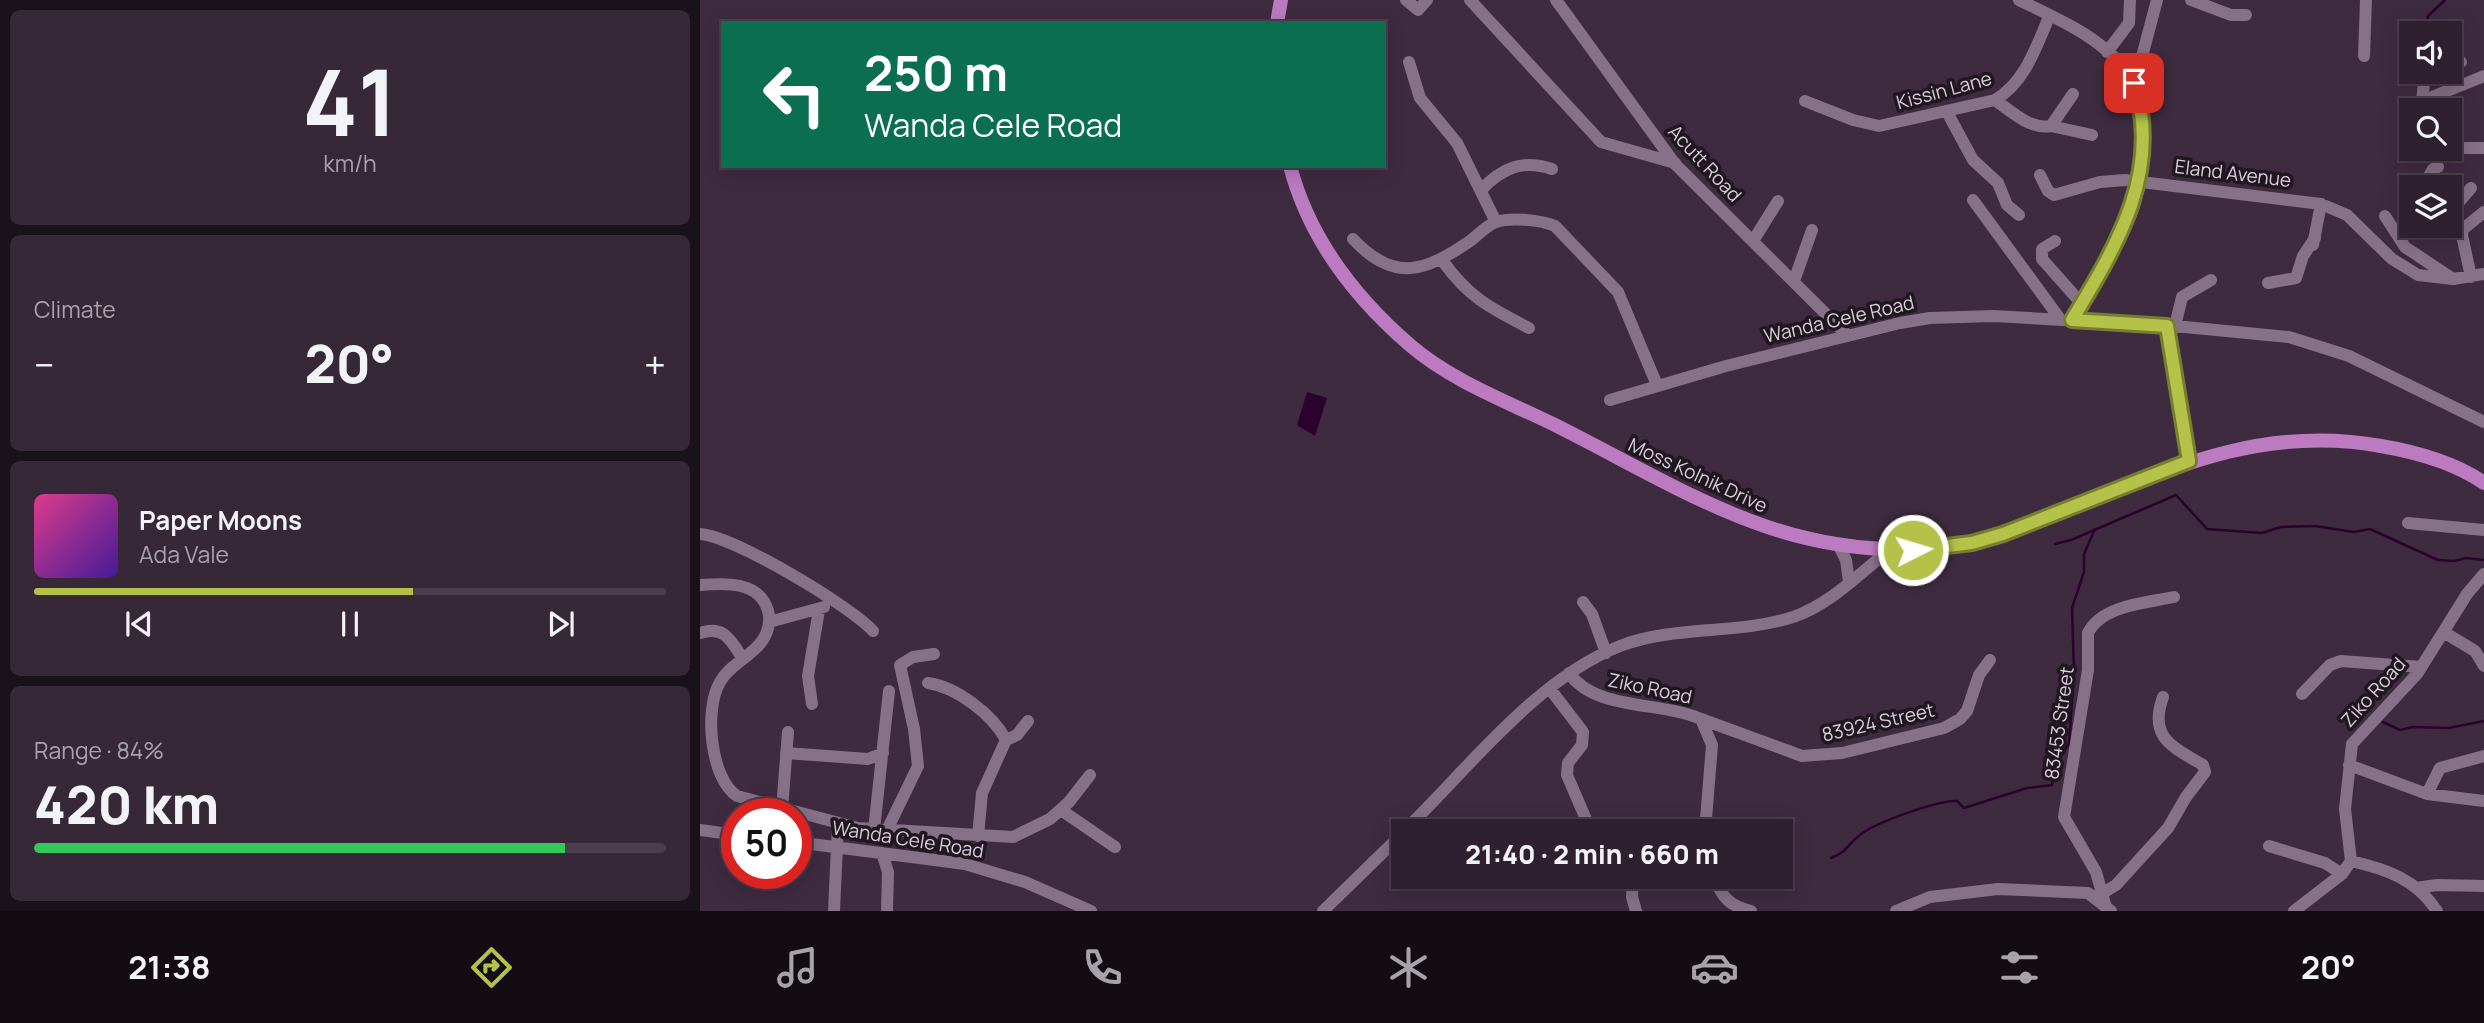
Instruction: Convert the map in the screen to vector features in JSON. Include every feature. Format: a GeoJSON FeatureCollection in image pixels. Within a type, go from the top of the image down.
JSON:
{"type":"FeatureCollection","features":[{"type":"Feature","properties":{"kind":"main road"},"geometry":{"type":"LineString","coordinates":[[1277,21],[1280,0]]}},
{"type":"Feature","properties":{"kind":"main road","name":"Moss Kolnik Drive"},"geometry":{"type":"LineString","coordinates":[[1291,168],[1311,221],[1334,262],[1371,309],[1422,354],[1495,397],[1734,516],[1777,533],[1839,546],[1888,551],[1937,548],[2003,534],[2189,461],[2272,441],[2352,440],[2421,455],[2455,467],[2484,483]]}},
{"type":"Feature","properties":{"kind":"street"},"geometry":{"type":"LineString","coordinates":[[1406,0],[1418,10],[1427,0]]}},
{"type":"Feature","properties":{"kind":"street"},"geometry":{"type":"LineString","coordinates":[[1470,0],[1601,142],[1675,163]]}},
{"type":"Feature","properties":{"kind":"street","name":"Acutt Road"},"geometry":{"type":"LineString","coordinates":[[1556,0],[1675,163],[1847,335]]}},
{"type":"Feature","properties":{"kind":"street"},"geometry":{"type":"LineString","coordinates":[[1973,200],[2066,320],[2082,304],[2124,229],[2140,181],[2141,108],[2134,83],[2107,52],[2080,31],[2019,0]]}},
{"type":"Feature","properties":{"kind":"street"},"geometry":{"type":"LineString","coordinates":[[2107,52],[2129,23],[2130,0]]}},
{"type":"Feature","properties":{"kind":"street"},"geometry":{"type":"LineString","coordinates":[[2134,83],[2157,0]]}},
{"type":"Feature","properties":{"kind":"street"},"geometry":{"type":"LineString","coordinates":[[2191,0],[2220,12],[2246,15]]}},
{"type":"Feature","properties":{"kind":"street"},"geometry":{"type":"LineString","coordinates":[[2364,56],[2366,0]]}},
{"type":"Feature","properties":{"kind":"street","name":"Kissin Lane"},"geometry":{"type":"LineString","coordinates":[[1805,101],[1868,125],[1889,125],[1995,100],[2006,94],[2024,72],[2050,15]]}},
{"type":"Feature","properties":{"kind":"street"},"geometry":{"type":"LineString","coordinates":[[1409,62],[1420,98],[1452,135],[1496,222]]}},
{"type":"Feature","properties":{"kind":"street"},"geometry":{"type":"LineString","coordinates":[[2439,98],[2484,76]]}},
{"type":"Feature","properties":{"kind":"street"},"geometry":{"type":"LineString","coordinates":[[2051,126],[2073,94]]}},
{"type":"Feature","properties":{"kind":"street"},"geometry":{"type":"LineString","coordinates":[[1995,100],[2030,124],[2092,135]]}},
{"type":"Feature","properties":{"kind":"street"},"geometry":{"type":"LineString","coordinates":[[1947,112],[1973,160],[1998,183],[2007,205],[2019,215]]}},
{"type":"Feature","properties":{"kind":"street"},"geometry":{"type":"LineString","coordinates":[[2462,147],[2483,145]]}},
{"type":"Feature","properties":{"kind":"street"},"geometry":{"type":"LineString","coordinates":[[1481,190],[1504,169],[1516,165],[1538,164],[1552,169]]}},
{"type":"Feature","properties":{"kind":"street"},"geometry":{"type":"LineString","coordinates":[[2430,175],[2438,167]]}},
{"type":"Feature","properties":{"kind":"street","name":"Eland Avenue"},"geometry":{"type":"LineString","coordinates":[[2040,175],[2048,191],[2054,195],[2100,182],[2140,181],[2320,204],[2347,215],[2406,269],[2432,278],[2453,279],[2478,275]]}},
{"type":"Feature","properties":{"kind":"street"},"geometry":{"type":"LineString","coordinates":[[2462,200],[2471,188]]}},
{"type":"Feature","properties":{"kind":"street"},"geometry":{"type":"LineString","coordinates":[[1753,241],[1777,201]]}},
{"type":"Feature","properties":{"kind":"street"},"geometry":{"type":"LineString","coordinates":[[2268,283],[2296,278],[2303,256],[2314,244],[2320,204]]}},
{"type":"Feature","properties":{"kind":"street"},"geometry":{"type":"LineString","coordinates":[[2478,275],[2462,240],[2463,229],[2484,212]]}},
{"type":"Feature","properties":{"kind":"street"},"geometry":{"type":"LineString","coordinates":[[2385,216],[2411,252],[2453,279]]}},
{"type":"Feature","properties":{"kind":"street"},"geometry":{"type":"LineString","coordinates":[[1353,239],[1367,254],[1389,267],[1417,267],[1442,260],[1496,222],[1546,223],[1560,230],[1618,292],[1657,385]]}},
{"type":"Feature","properties":{"kind":"street"},"geometry":{"type":"LineString","coordinates":[[1794,281],[1812,230]]}},
{"type":"Feature","properties":{"kind":"street"},"geometry":{"type":"LineString","coordinates":[[2055,241],[2042,249],[2042,259],[2082,304]]}},
{"type":"Feature","properties":{"kind":"street"},"geometry":{"type":"LineString","coordinates":[[1442,260],[1462,287],[1478,302],[1529,328]]}},
{"type":"Feature","properties":{"kind":"street"},"geometry":{"type":"LineString","coordinates":[[2189,461],[2171,326],[2182,297],[2211,280]]}},
{"type":"Feature","properties":{"kind":"street","name":"Wanda Cele Road"},"geometry":{"type":"LineString","coordinates":[[1609,400],[1847,335],[1930,318],[1994,316],[2256,332],[2317,344],[2358,360],[2484,422]]}},
{"type":"Feature","properties":{"kind":"street"},"geometry":{"type":"LineString","coordinates":[[2408,523],[2484,530]]}},
{"type":"Feature","properties":{"kind":"street"},"geometry":{"type":"LineString","coordinates":[[700,534],[720,538],[833,600],[873,631]]}},
{"type":"Feature","properties":{"kind":"street"},"geometry":{"type":"LineString","coordinates":[[1839,546],[1846,560],[1849,582]]}},
{"type":"Feature","properties":{"kind":"street"},"geometry":{"type":"LineString","coordinates":[[1416,819],[1525,710],[1569,673],[1606,653],[1659,635],[1760,624],[1793,617],[1822,604],[1888,551]]}},
{"type":"Feature","properties":{"kind":"street","name":"Ziko Road"},"geometry":{"type":"LineString","coordinates":[[2351,861],[2345,809],[2352,744],[2421,667],[2445,633],[2467,594],[2483,576]]}},
{"type":"Feature","properties":{"kind":"street"},"geometry":{"type":"LineString","coordinates":[[700,586],[737,585],[751,589],[766,603],[769,622],[761,643],[720,681],[713,707],[715,760],[721,780],[733,794],[746,798]]}},
{"type":"Feature","properties":{"kind":"street","name":"83453 Street"},"geometry":{"type":"LineString","coordinates":[[2107,903],[2096,872],[2064,817],[2088,670],[2088,633],[2102,618],[2125,607],[2174,597]]}},
{"type":"Feature","properties":{"kind":"street"},"geometry":{"type":"LineString","coordinates":[[769,622],[819,610],[833,600]]}},
{"type":"Feature","properties":{"kind":"street"},"geometry":{"type":"LineString","coordinates":[[1583,602],[1592,614],[1606,653]]}},
{"type":"Feature","properties":{"kind":"street"},"geometry":{"type":"LineString","coordinates":[[811,704],[808,676],[819,610]]}},
{"type":"Feature","properties":{"kind":"street"},"geometry":{"type":"LineString","coordinates":[[700,633],[715,629],[723,632],[743,659]]}},
{"type":"Feature","properties":{"kind":"street"},"geometry":{"type":"LineString","coordinates":[[2445,633],[2470,647],[2484,666]]}},
{"type":"Feature","properties":{"kind":"street"},"geometry":{"type":"LineString","coordinates":[[880,830],[918,766],[914,729],[900,665],[913,657],[934,654]]}},
{"type":"Feature","properties":{"kind":"street","name":"83924 Street"},"geometry":{"type":"LineString","coordinates":[[1701,719],[1802,756],[1842,753],[1944,728],[1960,719],[1967,711],[1979,675],[1990,660]]}},
{"type":"Feature","properties":{"kind":"street"},"geometry":{"type":"LineString","coordinates":[[2302,694],[2330,665],[2341,661],[2421,667]]}},
{"type":"Feature","properties":{"kind":"street","name":"Ziko Road"},"geometry":{"type":"LineString","coordinates":[[1569,673],[1576,683],[1593,695],[1685,713],[1701,719],[1709,732],[1712,753],[1706,819]]}},
{"type":"Feature","properties":{"kind":"street"},"geometry":{"type":"LineString","coordinates":[[928,683],[944,688],[984,713],[1006,740]]}},
{"type":"Feature","properties":{"kind":"street"},"geometry":{"type":"LineString","coordinates":[[1550,689],[1583,732],[1582,745],[1566,769],[1569,784],[1585,819]]}},
{"type":"Feature","properties":{"kind":"street"},"geometry":{"type":"LineString","coordinates":[[880,830],[888,691]]}},
{"type":"Feature","properties":{"kind":"street"},"geometry":{"type":"LineString","coordinates":[[1896,911],[1930,897],[1998,889],[2077,891],[2096,896],[2107,903],[2116,885],[2168,828],[2205,772],[2203,765],[2177,752],[2163,737],[2160,707],[2163,697]]}},
{"type":"Feature","properties":{"kind":"street"},"geometry":{"type":"LineString","coordinates":[[700,703],[713,707]]}},
{"type":"Feature","properties":{"kind":"street"},"geometry":{"type":"LineString","coordinates":[[978,836],[982,793],[1006,740],[1017,735],[1028,721]]}},
{"type":"Feature","properties":{"kind":"street"},"geometry":{"type":"LineString","coordinates":[[783,798],[788,732]]}},
{"type":"Feature","properties":{"kind":"street"},"geometry":{"type":"LineString","coordinates":[[786,753],[867,759],[883,753]]}},
{"type":"Feature","properties":{"kind":"street"},"geometry":{"type":"LineString","coordinates":[[700,755],[715,760]]}},
{"type":"Feature","properties":{"kind":"street"},"geometry":{"type":"LineString","coordinates":[[2427,794],[2440,768],[2484,756]]}},
{"type":"Feature","properties":{"kind":"street"},"geometry":{"type":"LineString","coordinates":[[2350,765],[2427,794],[2484,801]]}},
{"type":"Feature","properties":{"kind":"street"},"geometry":{"type":"LineString","coordinates":[[812,818],[838,825],[880,830],[978,836],[1020,835],[1060,810],[1090,775]]}},
{"type":"Feature","properties":{"kind":"street"},"geometry":{"type":"LineString","coordinates":[[1060,810],[1115,847]]}},
{"type":"Feature","properties":{"kind":"street"},"geometry":{"type":"LineString","coordinates":[[834,911],[838,825]]}},
{"type":"Feature","properties":{"kind":"street"},"geometry":{"type":"LineString","coordinates":[[700,830],[721,833]]}},
{"type":"Feature","properties":{"kind":"street","name":"Wanda Cele Road"},"geometry":{"type":"LineString","coordinates":[[812,844],[965,864],[1025,882],[1091,911]]}},
{"type":"Feature","properties":{"kind":"street"},"geometry":{"type":"LineString","coordinates":[[1323,911],[1391,844]]}},
{"type":"Feature","properties":{"kind":"street"},"geometry":{"type":"LineString","coordinates":[[2269,846],[2325,863],[2342,874]]}},
{"type":"Feature","properties":{"kind":"street"},"geometry":{"type":"LineString","coordinates":[[882,853],[889,883],[887,911]]}},
{"type":"Feature","properties":{"kind":"street"},"geometry":{"type":"LineString","coordinates":[[2294,911],[2342,874],[2351,861],[2396,873],[2416,888],[2437,911]]}},
{"type":"Feature","properties":{"kind":"street"},"geometry":{"type":"LineString","coordinates":[[2416,888],[2437,885],[2484,886]]}},
{"type":"Feature","properties":{"kind":"street"},"geometry":{"type":"LineString","coordinates":[[1632,889],[1636,911]]}},
{"type":"Feature","properties":{"kind":"street"},"geometry":{"type":"LineString","coordinates":[[1334,911],[1341,894]]}},
{"type":"Feature","properties":{"kind":"street"},"geometry":{"type":"LineString","coordinates":[[1723,904],[1751,911]]}},
{"type":"Feature","properties":{"kind":"shaded area"},"geometry":{"type":"Polygon","coordinates":[[[1307,392],[1327,398],[1315,436],[1297,425],[1307,392]]]}},
{"type":"Feature","properties":{"kind":"waterway"},"geometry":{"type":"LineString","coordinates":[[2427,21],[2428,16],[2445,0]]}},
{"type":"Feature","properties":{"kind":"waterway"},"geometry":{"type":"LineString","coordinates":[[2055,544],[2071,540],[2176,495],[2207,529],[2262,533],[2281,527],[2315,526],[2354,532],[2370,529],[2438,560],[2484,560]]}},
{"type":"Feature","properties":{"kind":"waterway"},"geometry":{"type":"LineString","coordinates":[[1831,858],[1867,830],[1922,808],[1957,801],[1964,808],[2027,788],[2052,785],[2057,761],[2069,744],[2074,673],[2072,608],[2084,572],[2084,554],[2095,529]]}},
{"type":"Feature","properties":{"kind":"waterway"},"geometry":{"type":"LineString","coordinates":[[2383,722],[2400,730],[2413,727],[2449,728],[2484,721]]}},
{"type":"Feature","properties":{"kind":"route"},"geometry":{"type":"LineString","coordinates":[[1913,550],[1972,543],[2029,526],[2189,461],[2167,326],[2072,320],[2124,229],[2140,181],[2141,108],[2134,83]]}}]}
